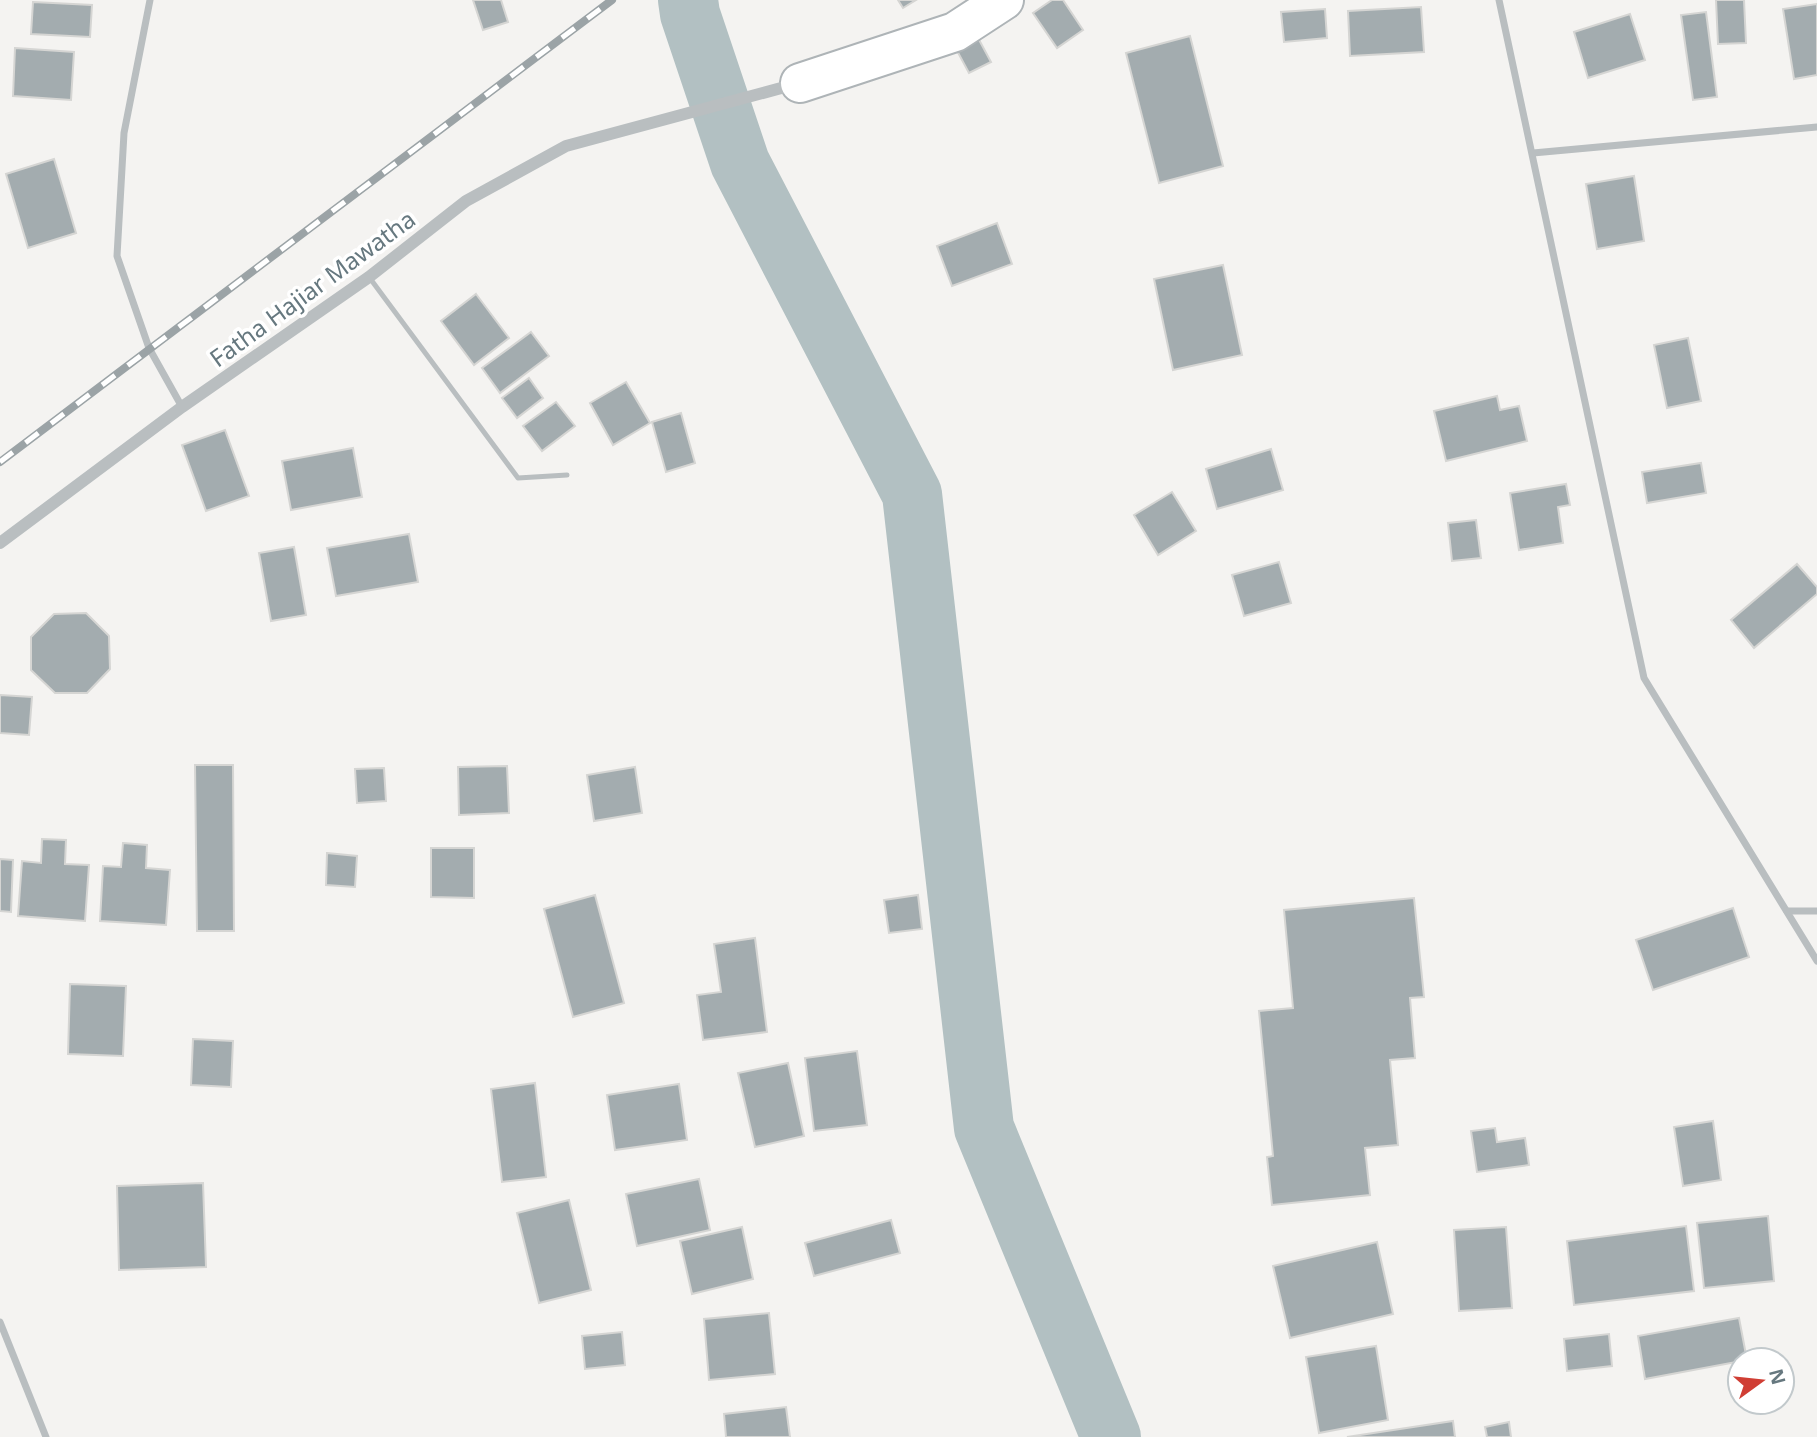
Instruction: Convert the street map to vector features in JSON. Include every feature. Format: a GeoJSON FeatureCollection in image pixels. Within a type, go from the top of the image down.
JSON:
{"type":"FeatureCollection","features":[{"type":"Feature","properties":{"kind":"main road"},"geometry":{"type":"LineString","coordinates":[[800,83],[954,32],[1004,0]]}},
{"type":"Feature","properties":{"kind":"street"},"geometry":{"type":"LineString","coordinates":[[150,0],[124,133],[117,256],[149,348],[182,407]]}},
{"type":"Feature","properties":{"kind":"street"},"geometry":{"type":"LineString","coordinates":[[1499,0],[1644,678],[1817,961]]}},
{"type":"Feature","properties":{"kind":"street","name":"Fatha Hajiar Mawatha"},"geometry":{"type":"LineString","coordinates":[[0,543],[182,407],[369,277],[466,201],[566,146],[800,83]]}},
{"type":"Feature","properties":{"kind":"street"},"geometry":{"type":"LineString","coordinates":[[1533,153],[1817,127]]}},
{"type":"Feature","properties":{"kind":"street"},"geometry":{"type":"LineString","coordinates":[[1787,911],[1817,911]]}},
{"type":"Feature","properties":{"kind":"street"},"geometry":{"type":"LineString","coordinates":[[0,1322],[46,1437]]}},
{"type":"Feature","properties":{"kind":"lane"},"geometry":{"type":"LineString","coordinates":[[369,277],[518,478],[567,475]]}},
{"type":"Feature","properties":{"kind":"building"},"geometry":{"type":"Polygon","coordinates":[[[473,0],[501,0],[508,22],[483,30],[473,0]]]}},
{"type":"Feature","properties":{"kind":"building"},"geometry":{"type":"Polygon","coordinates":[[[898,0],[916,0],[903,8],[898,0]]]}},
{"type":"Feature","properties":{"kind":"building"},"geometry":{"type":"Polygon","coordinates":[[[1052,0],[1063,0],[1083,30],[1057,48],[1033,13],[1052,0]]]}},
{"type":"Feature","properties":{"kind":"building"},"geometry":{"type":"Polygon","coordinates":[[[1716,0],[1744,0],[1746,43],[1718,44],[1716,0]]]}},
{"type":"Feature","properties":{"kind":"building"},"geometry":{"type":"Polygon","coordinates":[[[33,2],[92,5],[90,37],[31,34],[33,2]]]}},
{"type":"Feature","properties":{"kind":"building"},"geometry":{"type":"Polygon","coordinates":[[[1817,4],[1817,75],[1794,79],[1783,9],[1817,4]]]}},
{"type":"Feature","properties":{"kind":"building"},"geometry":{"type":"Polygon","coordinates":[[[1421,7],[1424,52],[1350,56],[1348,11],[1421,7]]]}},
{"type":"Feature","properties":{"kind":"building"},"geometry":{"type":"Polygon","coordinates":[[[1325,9],[1327,38],[1284,42],[1281,12],[1325,9]]]}},
{"type":"Feature","properties":{"kind":"building"},"geometry":{"type":"Polygon","coordinates":[[[1706,12],[1717,97],[1693,100],[1681,15],[1706,12]]]}},
{"type":"Feature","properties":{"kind":"building"},"geometry":{"type":"Polygon","coordinates":[[[1630,14],[1645,60],[1588,78],[1574,32],[1630,14]]]}},
{"type":"Feature","properties":{"kind":"building"},"geometry":{"type":"Polygon","coordinates":[[[977,36],[991,62],[969,73],[955,47],[977,36]]]}},
{"type":"Feature","properties":{"kind":"building"},"geometry":{"type":"Polygon","coordinates":[[[1190,36],[1223,166],[1159,183],[1126,53],[1190,36]]]}},
{"type":"Feature","properties":{"kind":"building"},"geometry":{"type":"Polygon","coordinates":[[[15,48],[74,52],[71,100],[13,96],[15,48]]]}},
{"type":"Feature","properties":{"kind":"building"},"geometry":{"type":"Polygon","coordinates":[[[54,159],[76,233],[28,248],[6,174],[54,159]]]}},
{"type":"Feature","properties":{"kind":"building"},"geometry":{"type":"Polygon","coordinates":[[[1634,176],[1644,241],[1597,249],[1586,184],[1634,176]]]}},
{"type":"Feature","properties":{"kind":"building"},"geometry":{"type":"Polygon","coordinates":[[[997,223],[1012,264],[952,286],[937,246],[997,223]]]}},
{"type":"Feature","properties":{"kind":"building"},"geometry":{"type":"Polygon","coordinates":[[[1223,265],[1242,355],[1173,370],[1154,279],[1223,265]]]}},
{"type":"Feature","properties":{"kind":"building"},"geometry":{"type":"Polygon","coordinates":[[[476,294],[509,338],[474,365],[441,321],[476,294]]]}},
{"type":"Feature","properties":{"kind":"building"},"geometry":{"type":"Polygon","coordinates":[[[531,332],[549,356],[500,393],[482,368],[531,332]]]}},
{"type":"Feature","properties":{"kind":"building"},"geometry":{"type":"Polygon","coordinates":[[[1688,338],[1701,401],[1667,408],[1654,345],[1688,338]]]}},
{"type":"Feature","properties":{"kind":"building"},"geometry":{"type":"Polygon","coordinates":[[[529,378],[543,398],[517,418],[502,398],[529,378]]]}},
{"type":"Feature","properties":{"kind":"building"},"geometry":{"type":"Polygon","coordinates":[[[626,382],[650,423],[613,445],[590,403],[626,382]]]}},
{"type":"Feature","properties":{"kind":"building"},"geometry":{"type":"Polygon","coordinates":[[[1497,396],[1500,410],[1519,406],[1527,441],[1446,461],[1434,411],[1497,396]]]}},
{"type":"Feature","properties":{"kind":"building"},"geometry":{"type":"Polygon","coordinates":[[[556,402],[575,426],[542,451],[523,426],[556,402]]]}},
{"type":"Feature","properties":{"kind":"building"},"geometry":{"type":"Polygon","coordinates":[[[681,413],[695,463],[666,472],[652,422],[681,413]]]}},
{"type":"Feature","properties":{"kind":"building"},"geometry":{"type":"Polygon","coordinates":[[[225,430],[249,496],[206,511],[182,445],[225,430]]]}},
{"type":"Feature","properties":{"kind":"building"},"geometry":{"type":"Polygon","coordinates":[[[353,448],[362,497],[291,510],[282,461],[353,448]]]}},
{"type":"Feature","properties":{"kind":"building"},"geometry":{"type":"Polygon","coordinates":[[[1271,449],[1283,490],[1217,509],[1206,469],[1271,449]]]}},
{"type":"Feature","properties":{"kind":"building"},"geometry":{"type":"Polygon","coordinates":[[[1701,463],[1706,493],[1647,503],[1642,472],[1701,463]]]}},
{"type":"Feature","properties":{"kind":"building"},"geometry":{"type":"Polygon","coordinates":[[[1566,484],[1570,505],[1558,507],[1563,543],[1519,550],[1510,493],[1566,484]]]}},
{"type":"Feature","properties":{"kind":"building"},"geometry":{"type":"Polygon","coordinates":[[[1172,492],[1196,531],[1158,555],[1134,515],[1172,492]]]}},
{"type":"Feature","properties":{"kind":"building"},"geometry":{"type":"Polygon","coordinates":[[[1476,520],[1481,558],[1452,561],[1448,523],[1476,520]]]}},
{"type":"Feature","properties":{"kind":"building"},"geometry":{"type":"Polygon","coordinates":[[[409,534],[418,582],[336,596],[327,548],[409,534]]]}},
{"type":"Feature","properties":{"kind":"building"},"geometry":{"type":"Polygon","coordinates":[[[294,547],[306,615],[271,621],[259,553],[294,547]]]}},
{"type":"Feature","properties":{"kind":"building"},"geometry":{"type":"Polygon","coordinates":[[[1279,562],[1291,603],[1244,616],[1232,575],[1279,562]]]}},
{"type":"Feature","properties":{"kind":"building"},"geometry":{"type":"Polygon","coordinates":[[[1797,564],[1817,587],[1817,594],[1754,648],[1731,620],[1797,564]]]}},
{"type":"Feature","properties":{"kind":"building"},"geometry":{"type":"Polygon","coordinates":[[[86,613],[109,636],[110,669],[87,693],[55,693],[31,670],[31,637],[54,614],[86,613]]]}},
{"type":"Feature","properties":{"kind":"building"},"geometry":{"type":"Polygon","coordinates":[[[0,695],[32,697],[29,735],[0,733],[0,695]]]}},
{"type":"Feature","properties":{"kind":"building"},"geometry":{"type":"Polygon","coordinates":[[[195,765],[233,765],[234,931],[197,931],[195,765]]]}},
{"type":"Feature","properties":{"kind":"building"},"geometry":{"type":"Polygon","coordinates":[[[507,766],[509,813],[459,815],[458,767],[507,766]]]}},
{"type":"Feature","properties":{"kind":"building"},"geometry":{"type":"Polygon","coordinates":[[[635,767],[642,813],[594,821],[587,775],[635,767]]]}},
{"type":"Feature","properties":{"kind":"building"},"geometry":{"type":"Polygon","coordinates":[[[384,768],[386,801],[357,803],[355,769],[384,768]]]}},
{"type":"Feature","properties":{"kind":"building"},"geometry":{"type":"Polygon","coordinates":[[[42,839],[66,840],[65,864],[89,865],[85,921],[18,916],[22,861],[41,863],[42,839]]]}},
{"type":"Feature","properties":{"kind":"building"},"geometry":{"type":"Polygon","coordinates":[[[123,843],[147,845],[146,868],[170,870],[166,925],[100,921],[103,866],[121,867],[123,843]]]}},
{"type":"Feature","properties":{"kind":"building"},"geometry":{"type":"Polygon","coordinates":[[[431,848],[474,848],[474,898],[431,897],[431,848]]]}},
{"type":"Feature","properties":{"kind":"building"},"geometry":{"type":"Polygon","coordinates":[[[327,853],[357,856],[355,887],[326,885],[327,853]]]}},
{"type":"Feature","properties":{"kind":"building"},"geometry":{"type":"Polygon","coordinates":[[[0,859],[13,860],[11,912],[0,911],[0,859]]]}},
{"type":"Feature","properties":{"kind":"building"},"geometry":{"type":"Polygon","coordinates":[[[595,895],[624,1003],[573,1017],[544,909],[595,895]]]}},
{"type":"Feature","properties":{"kind":"building"},"geometry":{"type":"Polygon","coordinates":[[[918,895],[922,929],[889,933],[884,900],[918,895]]]}},
{"type":"Feature","properties":{"kind":"building"},"geometry":{"type":"Polygon","coordinates":[[[1414,898],[1424,997],[1410,998],[1415,1058],[1390,1060],[1398,1145],[1365,1148],[1370,1195],[1272,1205],[1267,1157],[1273,1156],[1259,1011],[1293,1008],[1284,910],[1414,898]]]}},
{"type":"Feature","properties":{"kind":"building"},"geometry":{"type":"Polygon","coordinates":[[[1733,908],[1749,957],[1653,990],[1636,940],[1733,908]]]}},
{"type":"Feature","properties":{"kind":"building"},"geometry":{"type":"Polygon","coordinates":[[[755,938],[767,1032],[703,1040],[697,995],[721,992],[714,944],[755,938]]]}},
{"type":"Feature","properties":{"kind":"building"},"geometry":{"type":"Polygon","coordinates":[[[70,984],[126,986],[123,1056],[68,1054],[70,984]]]}},
{"type":"Feature","properties":{"kind":"building"},"geometry":{"type":"Polygon","coordinates":[[[193,1039],[233,1041],[231,1087],[191,1085],[193,1039]]]}},
{"type":"Feature","properties":{"kind":"building"},"geometry":{"type":"Polygon","coordinates":[[[857,1051],[867,1125],[814,1131],[805,1058],[857,1051]]]}},
{"type":"Feature","properties":{"kind":"building"},"geometry":{"type":"Polygon","coordinates":[[[788,1063],[804,1136],[755,1147],[738,1073],[788,1063]]]}},
{"type":"Feature","properties":{"kind":"building"},"geometry":{"type":"Polygon","coordinates":[[[535,1083],[546,1177],[502,1182],[491,1089],[535,1083]]]}},
{"type":"Feature","properties":{"kind":"building"},"geometry":{"type":"Polygon","coordinates":[[[679,1084],[687,1140],[615,1150],[607,1095],[679,1084]]]}},
{"type":"Feature","properties":{"kind":"building"},"geometry":{"type":"Polygon","coordinates":[[[1713,1121],[1721,1180],[1683,1186],[1674,1127],[1713,1121]]]}},
{"type":"Feature","properties":{"kind":"building"},"geometry":{"type":"Polygon","coordinates":[[[1495,1128],[1497,1142],[1525,1138],[1529,1165],[1477,1172],[1471,1131],[1495,1128]]]}},
{"type":"Feature","properties":{"kind":"building"},"geometry":{"type":"Polygon","coordinates":[[[699,1179],[710,1230],[637,1246],[626,1194],[699,1179]]]}},
{"type":"Feature","properties":{"kind":"building"},"geometry":{"type":"Polygon","coordinates":[[[203,1183],[206,1267],[119,1270],[117,1186],[203,1183]]]}},
{"type":"Feature","properties":{"kind":"building"},"geometry":{"type":"Polygon","coordinates":[[[569,1200],[591,1290],[539,1303],[517,1213],[569,1200]]]}},
{"type":"Feature","properties":{"kind":"building"},"geometry":{"type":"Polygon","coordinates":[[[1768,1216],[1774,1281],[1704,1288],[1697,1223],[1768,1216]]]}},
{"type":"Feature","properties":{"kind":"building"},"geometry":{"type":"Polygon","coordinates":[[[891,1220],[900,1253],[814,1276],[805,1243],[891,1220]]]}},
{"type":"Feature","properties":{"kind":"building"},"geometry":{"type":"Polygon","coordinates":[[[1686,1226],[1694,1291],[1574,1305],[1567,1241],[1686,1226]]]}},
{"type":"Feature","properties":{"kind":"building"},"geometry":{"type":"Polygon","coordinates":[[[742,1227],[753,1279],[692,1294],[680,1241],[742,1227]]]}},
{"type":"Feature","properties":{"kind":"building"},"geometry":{"type":"Polygon","coordinates":[[[1506,1227],[1512,1308],[1459,1311],[1454,1230],[1506,1227]]]}},
{"type":"Feature","properties":{"kind":"building"},"geometry":{"type":"Polygon","coordinates":[[[1377,1242],[1393,1314],[1290,1338],[1273,1266],[1377,1242]]]}},
{"type":"Feature","properties":{"kind":"building"},"geometry":{"type":"Polygon","coordinates":[[[769,1313],[775,1374],[709,1380],[704,1319],[769,1313]]]}},
{"type":"Feature","properties":{"kind":"building"},"geometry":{"type":"Polygon","coordinates":[[[1739,1318],[1744,1346],[1726,1346],[1726,1364],[1645,1379],[1638,1336],[1739,1318]]]}},
{"type":"Feature","properties":{"kind":"building"},"geometry":{"type":"Polygon","coordinates":[[[622,1332],[625,1365],[585,1369],[582,1336],[622,1332]]]}},
{"type":"Feature","properties":{"kind":"building"},"geometry":{"type":"Polygon","coordinates":[[[1609,1334],[1612,1366],[1567,1371],[1564,1339],[1609,1334]]]}},
{"type":"Feature","properties":{"kind":"building"},"geometry":{"type":"Polygon","coordinates":[[[1376,1346],[1388,1420],[1319,1433],[1306,1357],[1376,1346]]]}},
{"type":"Feature","properties":{"kind":"building"},"geometry":{"type":"Polygon","coordinates":[[[786,1407],[790,1437],[726,1437],[724,1414],[786,1407]]]}},
{"type":"Feature","properties":{"kind":"building"},"geometry":{"type":"Polygon","coordinates":[[[1453,1421],[1455,1437],[1347,1437],[1453,1421]]]}},
{"type":"Feature","properties":{"kind":"building"},"geometry":{"type":"Polygon","coordinates":[[[1509,1422],[1511,1437],[1487,1437],[1485,1427],[1509,1422]]]}},
{"type":"Feature","properties":{"kind":"waterway"},"geometry":{"type":"LineString","coordinates":[[688,0],[690,14],[740,163],[912,494],[984,1128],[1111,1437]]}},
{"type":"Feature","properties":{"kind":"railway"},"geometry":{"type":"LineString","coordinates":[[0,462],[612,0]]}}]}
